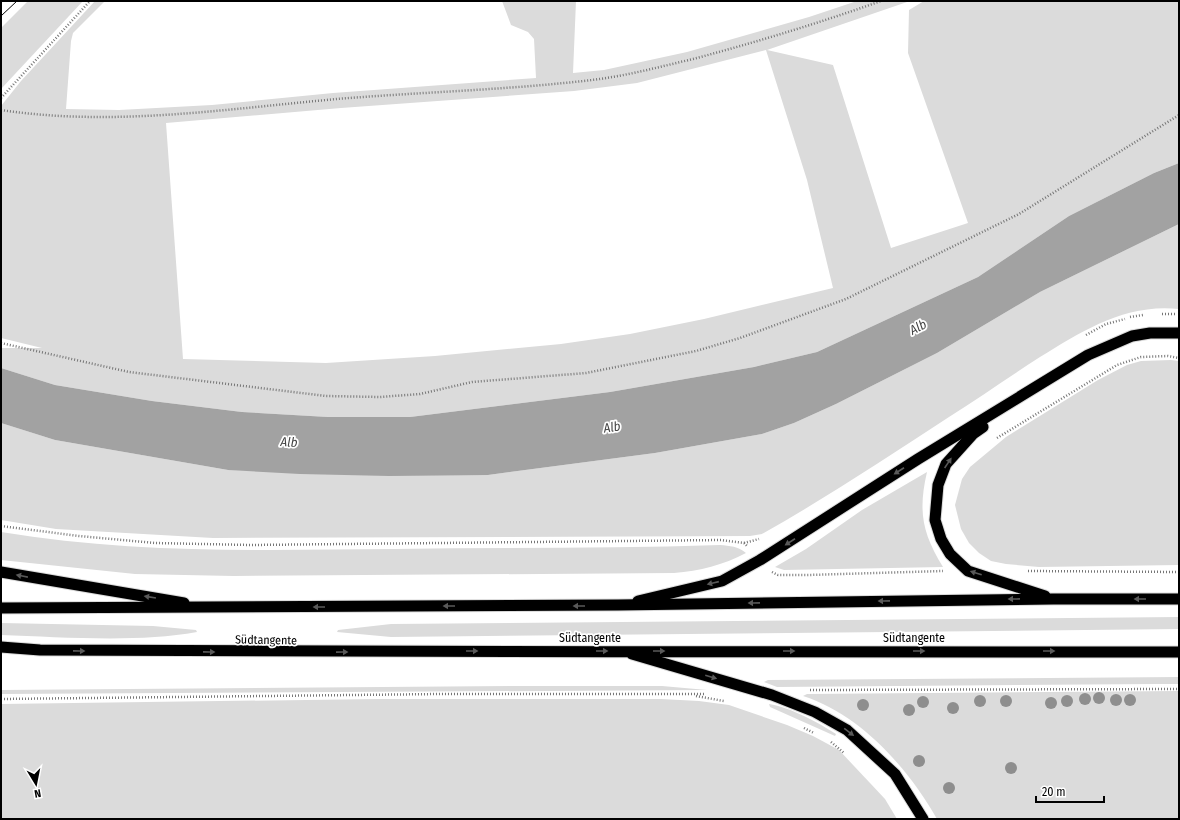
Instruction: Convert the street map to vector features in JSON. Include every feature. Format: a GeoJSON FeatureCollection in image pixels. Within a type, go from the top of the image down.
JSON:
{"type":"FeatureCollection","features":[{"type":"Feature","properties":{"kind":"highway"},"geometry":{"type":"LineString","coordinates":[[618,605],[722,580],[760,560],[918,459],[1088,355],[1132,336],[1150,333],[1179,333]]}},
{"type":"Feature","properties":{"kind":"highway"},"geometry":{"type":"LineString","coordinates":[[1016,400],[973,434],[946,464],[938,485],[935,520],[941,538],[950,554],[968,571],[1053,599]]}},
{"type":"Feature","properties":{"kind":"highway"},"geometry":{"type":"LineString","coordinates":[[1,572],[216,608]]}},
{"type":"Feature","properties":{"kind":"highway"},"geometry":{"type":"LineString","coordinates":[[1,608],[618,605],[1053,599],[1179,599]]}},
{"type":"Feature","properties":{"kind":"highway","name":"Südtangente"},"geometry":{"type":"LineString","coordinates":[[1,647],[40,650],[303,653],[620,651],[1179,652]]}},
{"type":"Feature","properties":{"kind":"highway"},"geometry":{"type":"LineString","coordinates":[[1,655],[40,650]]}},
{"type":"Feature","properties":{"kind":"highway"},"geometry":{"type":"LineString","coordinates":[[620,651],[772,695],[815,712],[847,730],[896,774],[923,819]]}},
{"type":"Feature","properties":{"kind":"path"},"geometry":{"type":"LineString","coordinates":[[1,98],[90,1]]}},
{"type":"Feature","properties":{"kind":"path"},"geometry":{"type":"LineString","coordinates":[[1,110],[36,115],[103,117],[182,114],[339,99],[511,88],[594,80],[652,69],[733,48],[811,26],[881,1]]}},
{"type":"Feature","properties":{"kind":"path"},"geometry":{"type":"LineString","coordinates":[[1,343],[129,372],[326,396],[380,397],[420,394],[472,382],[593,371],[696,351],[740,338],[846,299],[1019,214],[1179,115]]}},
{"type":"Feature","properties":{"kind":"path"},"geometry":{"type":"LineString","coordinates":[[992,442],[1116,365],[1141,357],[1168,356],[1179,358]]}},
{"type":"Feature","properties":{"kind":"path"},"geometry":{"type":"LineString","coordinates":[[1,526],[79,536],[155,543],[252,545],[721,540],[744,543],[760,560]]}},
{"type":"Feature","properties":{"kind":"path"},"geometry":{"type":"LineString","coordinates":[[802,690],[1179,689]]}},
{"type":"Feature","properties":{"kind":"path"},"geometry":{"type":"LineString","coordinates":[[1,699],[456,694],[689,695],[730,701]]}},
{"type":"Feature","properties":{"kind":"path"},"geometry":{"type":"LineString","coordinates":[[802,727],[816,734]]}},
{"type":"Feature","properties":{"kind":"path"},"geometry":{"type":"LineString","coordinates":[[830,742],[849,757]]}},
{"type":"Feature","properties":{"kind":"shaded area"},"geometry":{"type":"Polygon","coordinates":[[[28,1],[83,1],[1,89],[1,28],[28,1]]]}},
{"type":"Feature","properties":{"kind":"shaded area"},"geometry":{"type":"Polygon","coordinates":[[[95,1],[105,1],[73,33],[71,41],[66,109],[119,110],[212,105],[333,93],[536,78],[534,39],[528,32],[511,25],[502,1],[576,1],[573,73],[604,70],[687,52],[809,17],[857,1],[910,1],[767,50],[833,65],[891,248],[968,223],[908,53],[909,10],[924,1],[1179,1],[1179,163],[1154,173],[1069,216],[978,277],[817,352],[754,367],[610,392],[410,417],[328,417],[242,412],[152,401],[55,385],[1,368],[1,348],[42,348],[1,338],[1,106],[21,81],[95,1]],[[766,50],[637,83],[574,91],[341,108],[166,123],[183,359],[326,363],[435,356],[561,344],[630,334],[704,319],[833,288],[807,180],[766,50]]]}},
{"type":"Feature","properties":{"kind":"shaded area"},"geometry":{"type":"Polygon","coordinates":[[[1179,224],[1179,309],[1160,308],[1141,310],[1105,321],[1088,329],[1040,357],[857,477],[762,534],[750,536],[213,538],[56,529],[1,520],[1,423],[55,440],[228,470],[488,475],[655,453],[762,434],[794,423],[836,404],[937,353],[1040,292],[1179,224]]]}},
{"type":"Feature","properties":{"kind":"shaded area"},"geometry":{"type":"Polygon","coordinates":[[[1141,361],[1179,361],[1179,565],[1039,567],[1006,564],[991,561],[979,553],[969,543],[961,529],[955,505],[962,479],[970,467],[1006,437],[1098,380],[1127,365],[1141,361]]]}},
{"type":"Feature","properties":{"kind":"shaded area"},"geometry":{"type":"Polygon","coordinates":[[[927,472],[923,499],[924,521],[930,543],[943,567],[784,570],[775,567],[806,549],[862,510],[927,472]]]}},
{"type":"Feature","properties":{"kind":"shaded area"},"geometry":{"type":"Polygon","coordinates":[[[1,532],[99,544],[197,549],[296,550],[720,545],[731,546],[746,553],[711,567],[674,573],[234,576],[135,574],[1,560],[1,532]]]}},
{"type":"Feature","properties":{"kind":"shaded area"},"geometry":{"type":"Polygon","coordinates":[[[1179,617],[1179,629],[391,637],[337,632],[338,630],[391,624],[1179,617]]]}},
{"type":"Feature","properties":{"kind":"shaded area"},"geometry":{"type":"Polygon","coordinates":[[[1,623],[153,626],[196,630],[197,632],[125,638],[74,638],[1,635],[1,623]]]}},
{"type":"Feature","properties":{"kind":"shaded area"},"geometry":{"type":"Polygon","coordinates":[[[1179,677],[1179,684],[777,687],[764,682],[768,680],[1179,677]]]}},
{"type":"Feature","properties":{"kind":"shaded area"},"geometry":{"type":"Polygon","coordinates":[[[662,686],[707,690],[1,694],[1,690],[662,686]]]}},
{"type":"Feature","properties":{"kind":"shaded area"},"geometry":{"type":"Polygon","coordinates":[[[1179,691],[1179,819],[937,819],[912,781],[897,762],[863,729],[824,704],[803,696],[807,694],[1179,691]]]}},
{"type":"Feature","properties":{"kind":"shaded area"},"geometry":{"type":"Polygon","coordinates":[[[377,699],[661,699],[699,701],[729,705],[787,725],[813,736],[839,750],[885,799],[897,819],[1,819],[1,704],[377,699]]]}},
{"type":"Feature","properties":{"kind":"shaded area"},"geometry":{"type":"Polygon","coordinates":[[[769,704],[786,708],[813,720],[836,734],[835,736],[770,707],[769,704]]]}},
{"type":"Feature","properties":{"kind":"water","name":"Alb"},"geometry":{"type":"Polygon","coordinates":[[[1179,163],[1179,224],[1040,292],[937,353],[836,404],[794,423],[762,434],[655,453],[488,475],[389,476],[300,474],[228,470],[55,440],[1,423],[1,368],[55,385],[152,401],[242,412],[328,417],[410,417],[610,392],[754,367],[817,352],[978,277],[1069,216],[1154,173],[1179,163]]]}},
{"type":"Feature","properties":{"kind":"tram line"},"geometry":{"type":"LineString","coordinates":[[1,16],[17,1]]}}]}
